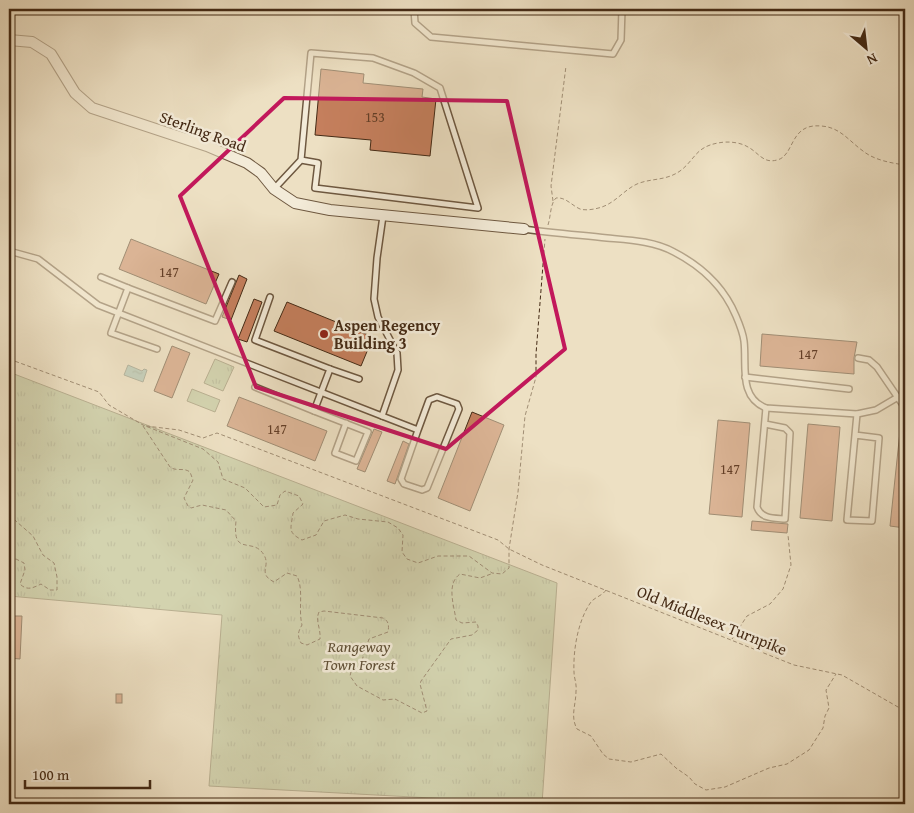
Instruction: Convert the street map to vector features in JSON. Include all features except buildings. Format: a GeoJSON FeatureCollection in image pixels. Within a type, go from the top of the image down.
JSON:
{"type":"FeatureCollection","features":[{"type":"Feature","properties":{"kind":"street","name":"Sterling Road"},"geometry":{"type":"LineString","coordinates":[[9,40],[32,42],[51,54],[75,93],[92,108],[208,146],[229,155],[261,173],[274,189],[295,203],[330,210],[524,229]]}},
{"type":"Feature","properties":{"kind":"lane"},"geometry":{"type":"LineString","coordinates":[[414,9],[415,23],[431,37],[613,54],[621,40],[622,9]]}},
{"type":"Feature","properties":{"kind":"lane"},"geometry":{"type":"LineString","coordinates":[[274,189],[301,160],[311,53],[373,58],[414,73],[440,88],[478,208],[315,188],[318,163],[301,160]]}},
{"type":"Feature","properties":{"kind":"lane"},"geometry":{"type":"LineString","coordinates":[[382,416],[398,370],[397,353],[378,317],[374,299],[383,215]]}},
{"type":"Feature","properties":{"kind":"lane"},"geometry":{"type":"LineString","coordinates":[[524,229],[640,242],[672,251],[694,264],[714,282],[736,316],[744,340],[749,394],[766,408],[857,414],[876,410],[898,397]]}},
{"type":"Feature","properties":{"kind":"lane"},"geometry":{"type":"LineString","coordinates":[[9,251],[38,260],[98,305],[118,314],[322,391],[418,430]]}},
{"type":"Feature","properties":{"kind":"lane"},"geometry":{"type":"LineString","coordinates":[[102,277],[215,321],[232,282]]}},
{"type":"Feature","properties":{"kind":"lane"},"geometry":{"type":"LineString","coordinates":[[128,288],[110,333],[157,349]]}},
{"type":"Feature","properties":{"kind":"lane"},"geometry":{"type":"LineString","coordinates":[[270,297],[255,340],[359,379]]}},
{"type":"Feature","properties":{"kind":"lane"},"geometry":{"type":"LineString","coordinates":[[858,358],[869,360],[877,367],[905,408]]}},
{"type":"Feature","properties":{"kind":"lane"},"geometry":{"type":"LineString","coordinates":[[314,411],[330,369]]}},
{"type":"Feature","properties":{"kind":"lane"},"geometry":{"type":"LineString","coordinates":[[746,376],[849,389]]}},
{"type":"Feature","properties":{"kind":"lane"},"geometry":{"type":"LineString","coordinates":[[255,387],[314,411],[346,423],[368,432],[356,461],[335,453],[346,423]]}},
{"type":"Feature","properties":{"kind":"lane"},"geometry":{"type":"LineString","coordinates":[[437,397],[457,404],[459,409],[427,488],[422,490],[404,484],[401,479],[418,430],[429,400],[437,397]]}},
{"type":"Feature","properties":{"kind":"lane"},"geometry":{"type":"LineString","coordinates":[[765,424],[785,428],[790,433],[785,519],[762,515],[757,507],[766,408]]}},
{"type":"Feature","properties":{"kind":"lane"},"geometry":{"type":"LineString","coordinates":[[855,435],[879,438],[872,521],[847,520],[855,435],[857,414]]}},
{"type":"Feature","properties":{"kind":"path"},"geometry":{"type":"LineString","coordinates":[[143,425],[170,467],[174,470],[186,469],[190,472],[193,480],[184,498],[188,506],[191,508],[202,505],[226,510],[236,521],[234,535],[240,544],[260,550],[266,562],[264,574],[274,582],[287,573],[297,576],[300,582],[302,625],[298,630],[298,638],[301,643],[307,645],[320,640],[321,631],[317,617],[319,612],[324,611],[387,620],[389,625],[388,632],[369,639],[362,664],[351,672],[350,676],[357,686],[384,700],[395,699],[422,713],[427,711],[420,684],[421,681],[451,639],[472,634],[478,630],[476,622],[462,623],[456,620],[451,585],[457,575],[460,574],[480,578],[492,573],[502,574],[507,571],[509,566],[509,549],[518,498],[525,416],[536,377],[536,354],[546,232],[553,201],[551,186],[566,66]]}},
{"type":"Feature","properties":{"kind":"path"},"geometry":{"type":"LineString","coordinates":[[553,201],[556,198],[562,198],[582,209],[604,206],[636,184],[667,178],[679,172],[701,150],[719,143],[743,144],[767,161],[780,160],[786,155],[798,134],[814,126],[834,129],[867,154],[895,164],[905,165]]}},
{"type":"Feature","properties":{"kind":"path"},"geometry":{"type":"LineString","coordinates":[[9,359],[99,392],[109,405],[143,425],[203,449],[218,462],[223,479],[245,488],[264,507],[277,505],[280,494],[285,492],[299,496],[303,504],[293,513],[290,532],[302,540],[316,535],[324,521],[345,515],[358,519],[388,522],[398,528],[403,535],[402,552],[407,560],[418,563],[438,556],[469,556],[492,573]]}},
{"type":"Feature","properties":{"kind":"path","name":"Old Middlesex Turnpike"},"geometry":{"type":"LineString","coordinates":[[143,425],[179,430],[203,438],[217,433],[498,540],[509,549],[542,565],[731,640],[794,664],[842,675],[905,711]]}},
{"type":"Feature","properties":{"kind":"path"},"geometry":{"type":"LineString","coordinates":[[9,515],[33,536],[43,556],[54,563],[58,578],[56,590],[50,590],[41,584],[30,589],[24,588],[20,584],[25,570],[24,563],[16,559],[11,560],[9,555]]}},
{"type":"Feature","properties":{"kind":"path"},"geometry":{"type":"LineString","coordinates":[[731,640],[747,616],[770,604],[783,589],[790,565],[788,535]]}},
{"type":"Feature","properties":{"kind":"path"},"geometry":{"type":"LineString","coordinates":[[606,590],[591,602],[576,638],[574,673],[576,688],[573,714],[577,729],[591,736],[603,754],[609,758],[631,762],[662,754],[676,768],[690,777],[695,784],[706,790],[725,787],[771,768],[787,764],[809,750],[823,728],[825,716],[829,708],[826,690],[836,674]]}},
{"type":"Feature","properties":{"kind":"highlighted area"},"geometry":{"type":"Polygon","coordinates":[[[284,98],[507,101],[565,349],[446,449],[256,387],[180,196],[284,98]]]}},
{"type":"Feature","properties":{"kind":"green space"},"geometry":{"type":"Polygon","coordinates":[[[215,359],[234,367],[223,391],[204,383],[215,359]]]}},
{"type":"Feature","properties":{"kind":"green space","name":"Rangeway Town Forest"},"geometry":{"type":"Polygon","coordinates":[[[9,372],[557,583],[542,804],[209,786],[222,615],[9,596],[9,372]]]}},
{"type":"Feature","properties":{"kind":"green space"},"geometry":{"type":"Polygon","coordinates":[[[192,389],[220,400],[215,412],[187,401],[192,389]]]}},
{"type":"Feature","properties":{"kind":"water"},"geometry":{"type":"Polygon","coordinates":[[[128,365],[142,371],[144,369],[147,370],[143,382],[124,375],[128,365]]]}},
{"type":"Feature","properties":{"kind":"place","name":"Aspen Regency Building 3"},"geometry":{"type":"Point","coordinates":[324,334]}}]}
